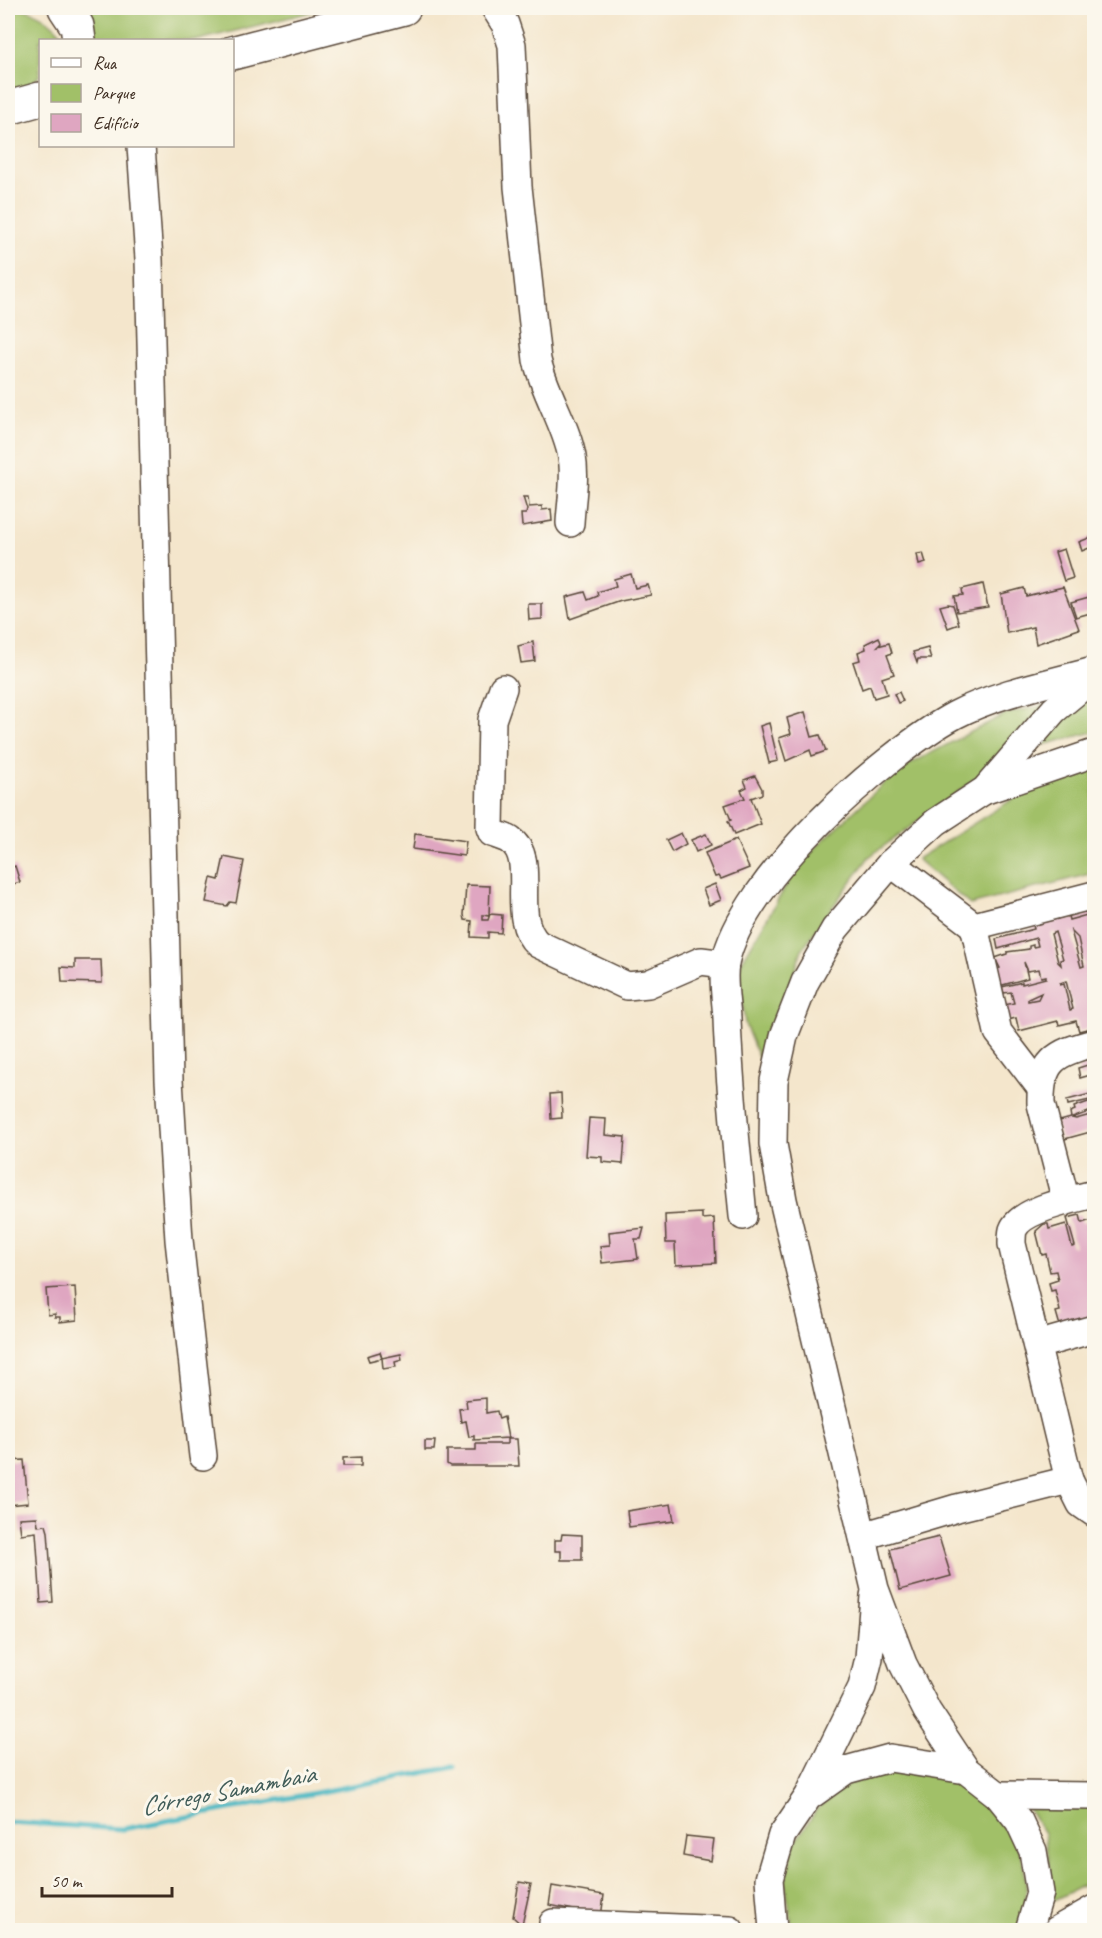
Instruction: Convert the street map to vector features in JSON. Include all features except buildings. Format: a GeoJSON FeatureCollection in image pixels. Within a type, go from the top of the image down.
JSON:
{"type":"FeatureCollection","features":[{"type":"Feature","properties":{"kind":"main road"},"geometry":{"type":"LineString","coordinates":[[65,8],[77,26],[78,39]]}},
{"type":"Feature","properties":{"kind":"main road"},"geometry":{"type":"LineString","coordinates":[[234,52],[404,8]]}},
{"type":"Feature","properties":{"kind":"main road"},"geometry":{"type":"LineString","coordinates":[[8,108],[39,99]]}},
{"type":"Feature","properties":{"kind":"street"},"geometry":{"type":"LineString","coordinates":[[495,8],[505,24],[512,45],[518,187],[537,360],[542,383],[567,440],[573,465],[570,523]]}},
{"type":"Feature","properties":{"kind":"street"},"geometry":{"type":"LineString","coordinates":[[141,147],[149,259],[169,1080],[178,1240],[203,1456]]}},
{"type":"Feature","properties":{"kind":"street"},"geometry":{"type":"LineString","coordinates":[[743,1216],[729,1066],[725,964],[740,928],[762,889],[830,812],[879,768],[956,715],[996,699],[1095,671]]}},
{"type":"Feature","properties":{"kind":"street"},"geometry":{"type":"LineString","coordinates":[[985,790],[1054,710],[1095,677]]}},
{"type":"Feature","properties":{"kind":"street"},"geometry":{"type":"LineString","coordinates":[[502,687],[492,720],[489,828],[492,833],[508,839],[521,855],[524,921],[531,938],[538,944],[627,986],[648,984],[701,961],[725,964]]}},
{"type":"Feature","properties":{"kind":"street"},"geometry":{"type":"LineString","coordinates":[[1029,1930],[1040,1893],[1034,1851],[1019,1821],[998,1795],[966,1770],[927,1711],[903,1664],[875,1588],[783,1200],[773,1144],[774,1082],[783,1036],[804,982],[835,929],[891,863],[936,822],[985,790],[1095,753]]}},
{"type":"Feature","properties":{"kind":"street"},"geometry":{"type":"LineString","coordinates":[[891,863],[974,926],[998,1032],[1041,1089]]}},
{"type":"Feature","properties":{"kind":"street"},"geometry":{"type":"LineString","coordinates":[[974,926],[1095,895]]}},
{"type":"Feature","properties":{"kind":"street"},"geometry":{"type":"LineString","coordinates":[[1066,1201],[1041,1104],[1044,1072],[1059,1055],[1095,1043]]}},
{"type":"Feature","properties":{"kind":"street"},"geometry":{"type":"LineString","coordinates":[[1095,1194],[1030,1213],[1013,1229],[1012,1244],[1069,1480],[1081,1504],[1095,1513]]}},
{"type":"Feature","properties":{"kind":"street"},"geometry":{"type":"LineString","coordinates":[[1037,1345],[1095,1329]]}},
{"type":"Feature","properties":{"kind":"street"},"geometry":{"type":"LineString","coordinates":[[863,1536],[957,1508],[1069,1480]]}},
{"type":"Feature","properties":{"kind":"street"},"geometry":{"type":"LineString","coordinates":[[773,1930],[769,1879],[782,1835],[808,1797],[862,1687],[869,1658],[875,1588]]}},
{"type":"Feature","properties":{"kind":"street"},"geometry":{"type":"LineString","coordinates":[[808,1797],[846,1770],[890,1758],[966,1770]]}},
{"type":"Feature","properties":{"kind":"street"},"geometry":{"type":"LineString","coordinates":[[998,1795],[1095,1796]]}},
{"type":"Feature","properties":{"kind":"street"},"geometry":{"type":"LineString","coordinates":[[1057,1930],[1095,1909]]}},
{"type":"Feature","properties":{"kind":"street"},"geometry":{"type":"LineString","coordinates":[[553,1923],[730,1930]]}},
{"type":"Feature","properties":{"kind":"green space"},"geometry":{"type":"Polygon","coordinates":[[[8,8],[23,9],[49,21],[60,32],[59,39],[39,39],[39,76],[28,87],[8,92],[8,8]]]}},
{"type":"Feature","properties":{"kind":"green space"},"geometry":{"type":"Polygon","coordinates":[[[76,8],[327,8],[203,39],[83,39],[76,8]]]}},
{"type":"Feature","properties":{"kind":"green space"},"geometry":{"type":"Polygon","coordinates":[[[1094,694],[1094,732],[1011,753],[869,857],[802,949],[763,1069],[745,1024],[738,968],[800,862],[897,771],[1005,714],[1094,694]]]}},
{"type":"Feature","properties":{"kind":"green space"},"geometry":{"type":"Polygon","coordinates":[[[1094,761],[1094,873],[970,905],[917,859],[1064,767],[1094,761]]]}},
{"type":"Feature","properties":{"kind":"green space"},"geometry":{"type":"Polygon","coordinates":[[[888,1771],[946,1777],[982,1797],[997,1812],[1009,1829],[1024,1868],[1025,1910],[1019,1930],[793,1930],[785,1883],[794,1844],[817,1809],[849,1784],[888,1771]]]}},
{"type":"Feature","properties":{"kind":"green space"},"geometry":{"type":"Polygon","coordinates":[[[1094,1805],[1094,1880],[1050,1902],[1053,1893],[1044,1833],[1027,1807],[1094,1805]]]}},
{"type":"Feature","properties":{"kind":"waterway","name":"Córrego Samambaia"},"geometry":{"type":"LineString","coordinates":[[8,1822],[123,1829],[454,1767]]}}]}
